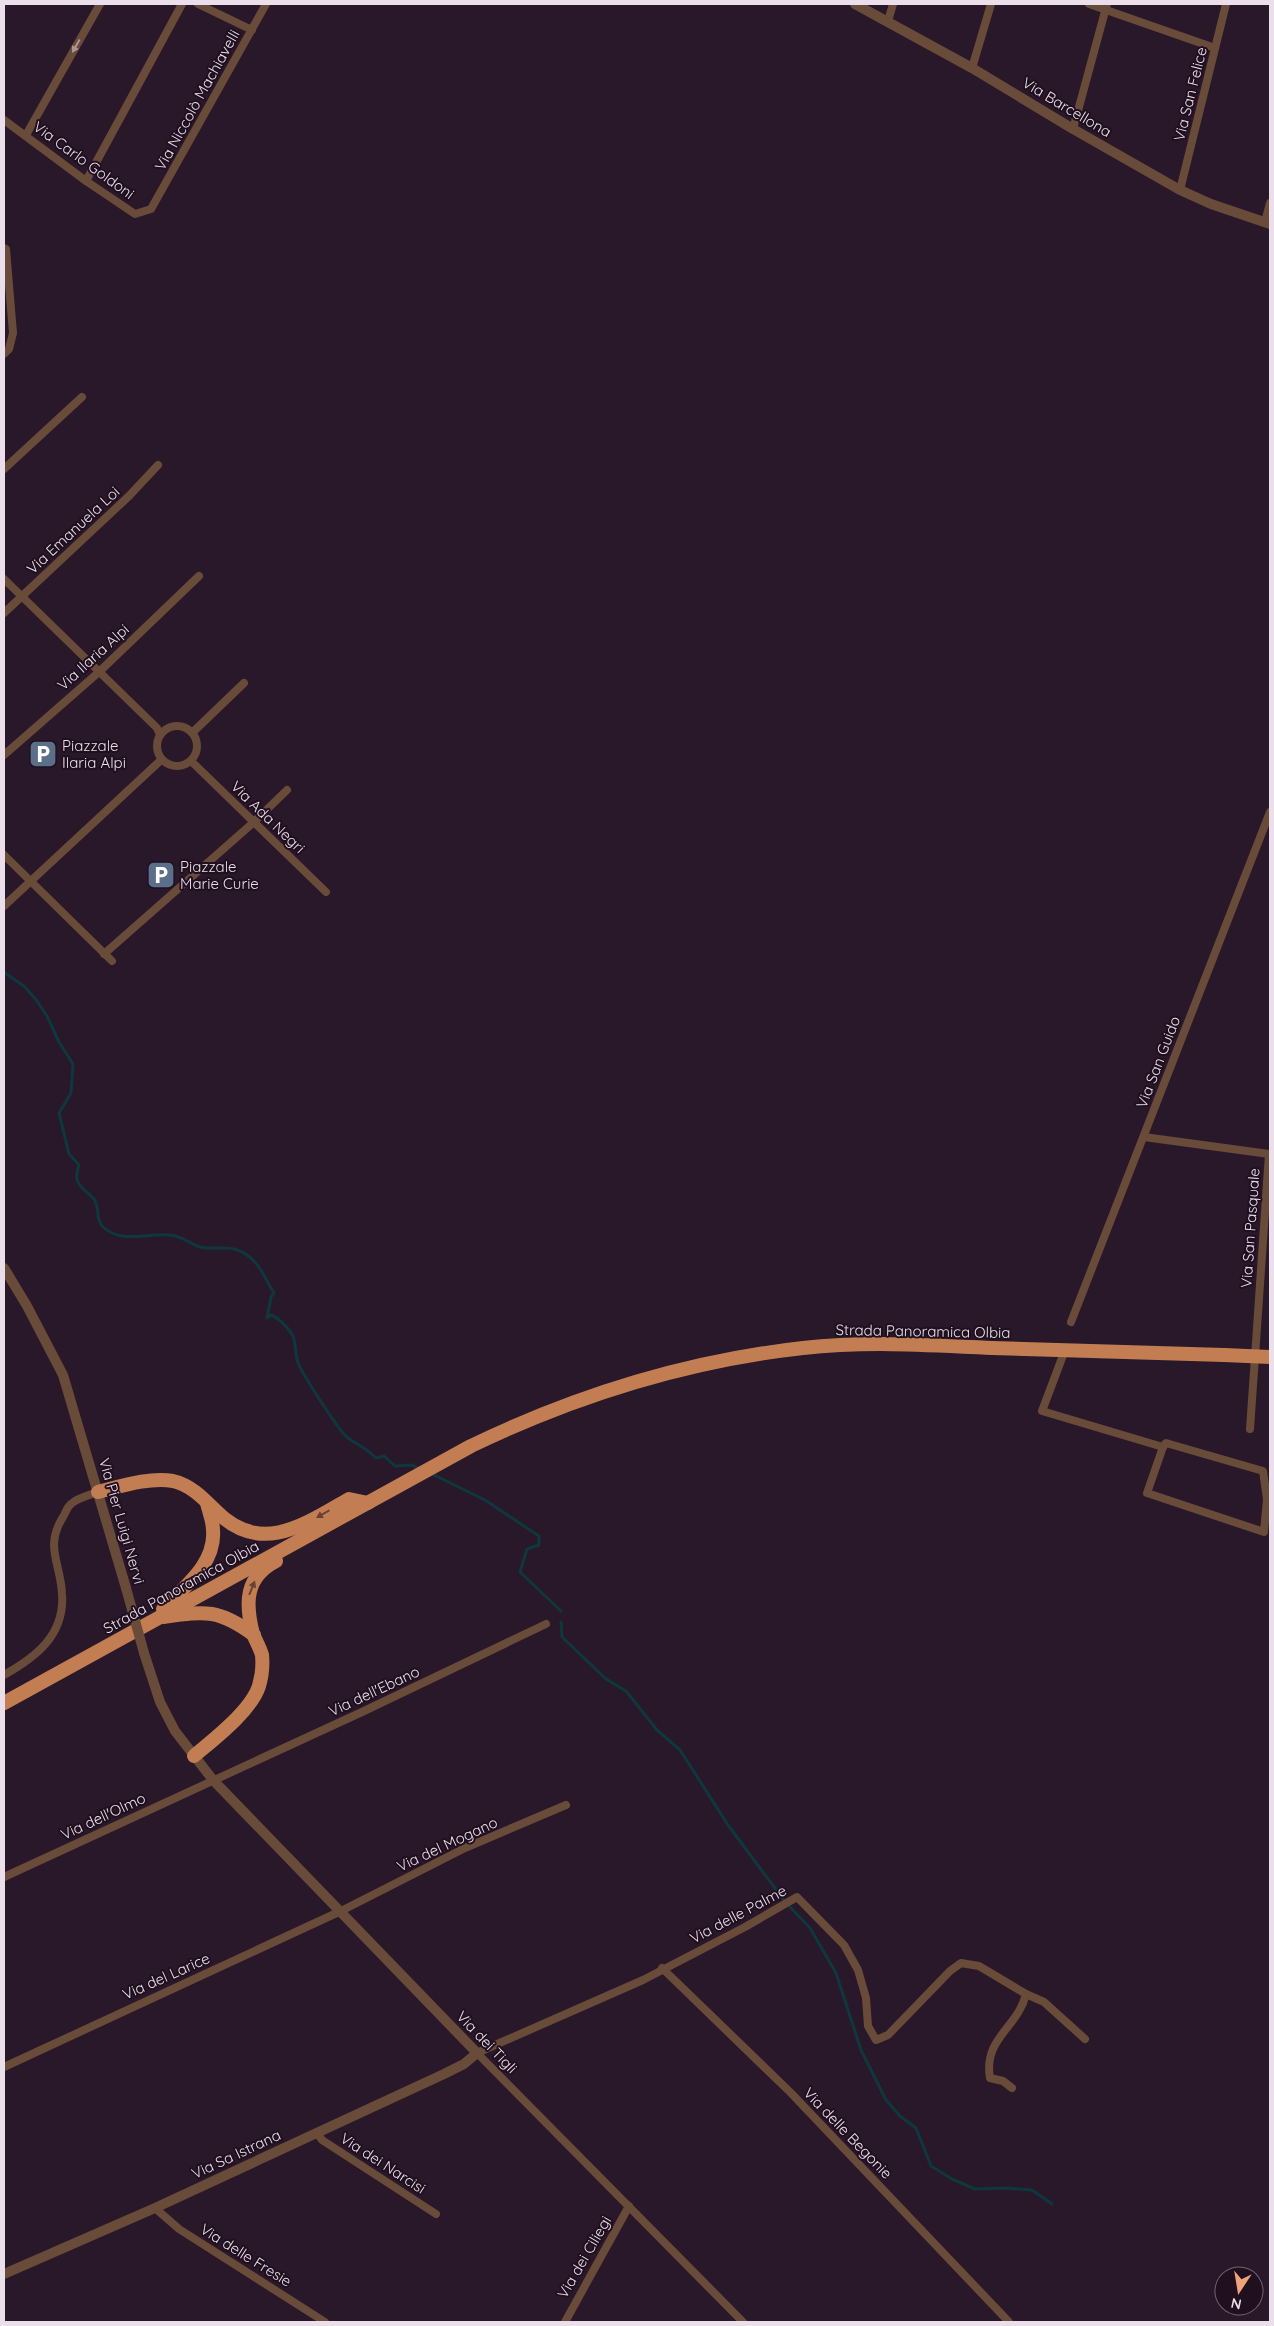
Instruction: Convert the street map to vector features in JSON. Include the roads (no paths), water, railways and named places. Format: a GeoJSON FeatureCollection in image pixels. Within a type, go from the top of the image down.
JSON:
{"type":"FeatureCollection","features":[{"type":"Feature","properties":{"kind":"highway","name":"Strada Panoramica Olbia"},"geometry":{"type":"LineString","coordinates":[[4,1703],[471,1446],[528,1418],[593,1394],[670,1371],[803,1348],[871,1344],[1270,1357]]}},
{"type":"Feature","properties":{"kind":"highway"},"geometry":{"type":"LineString","coordinates":[[98,1492],[128,1484],[161,1480],[175,1481],[192,1489],[228,1524],[248,1533],[277,1533],[308,1523],[349,1499],[370,1501]]}},
{"type":"Feature","properties":{"kind":"highway"},"geometry":{"type":"LineString","coordinates":[[154,1619],[204,1567],[212,1548],[214,1530],[207,1503]]}},
{"type":"Feature","properties":{"kind":"highway"},"geometry":{"type":"LineString","coordinates":[[194,1756],[247,1707],[258,1688],[262,1670],[262,1654],[254,1635],[247,1605],[252,1585],[266,1566],[331,1532],[347,1514]]}},
{"type":"Feature","properties":{"kind":"highway"},"geometry":{"type":"LineString","coordinates":[[154,1619],[193,1613],[216,1613],[234,1620],[254,1635]]}},
{"type":"Feature","properties":{"kind":"street"},"geometry":{"type":"LineString","coordinates":[[26,135],[100,4]]}},
{"type":"Feature","properties":{"kind":"street"},"geometry":{"type":"LineString","coordinates":[[86,181],[182,4]]}},
{"type":"Feature","properties":{"kind":"street"},"geometry":{"type":"LineString","coordinates":[[198,4],[252,30]]}},
{"type":"Feature","properties":{"kind":"street","name":"Via Niccolò Machiavelli"},"geometry":{"type":"LineString","coordinates":[[151,209],[266,4]]}},
{"type":"Feature","properties":{"kind":"street","name":"Via Barcellona"},"geometry":{"type":"LineString","coordinates":[[855,4],[888,20],[972,68],[1073,129],[1180,190],[1211,204],[1268,223]]}},
{"type":"Feature","properties":{"kind":"street"},"geometry":{"type":"LineString","coordinates":[[888,20],[893,4]]}},
{"type":"Feature","properties":{"kind":"street"},"geometry":{"type":"LineString","coordinates":[[972,68],[991,4]]}},
{"type":"Feature","properties":{"kind":"street"},"geometry":{"type":"LineString","coordinates":[[1089,4],[1106,7],[1215,48]]}},
{"type":"Feature","properties":{"kind":"street","name":"Via San Felice"},"geometry":{"type":"LineString","coordinates":[[1180,190],[1226,4]]}},
{"type":"Feature","properties":{"kind":"street"},"geometry":{"type":"LineString","coordinates":[[1073,129],[1106,7]]}},
{"type":"Feature","properties":{"kind":"street","name":"Via Carlo Goldoni"},"geometry":{"type":"LineString","coordinates":[[4,120],[86,181],[135,214],[151,209]]}},
{"type":"Feature","properties":{"kind":"street"},"geometry":{"type":"LineString","coordinates":[[1268,223],[1270,204]]}},
{"type":"Feature","properties":{"kind":"street"},"geometry":{"type":"LineString","coordinates":[[4,248],[6,249],[13,332],[7,352]]}},
{"type":"Feature","properties":{"kind":"street"},"geometry":{"type":"LineString","coordinates":[[4,469],[82,397]]}},
{"type":"Feature","properties":{"kind":"street","name":"Via Emanuela Loi"},"geometry":{"type":"LineString","coordinates":[[4,613],[129,496],[158,465]]}},
{"type":"Feature","properties":{"kind":"street","name":"Via Ilaria Alpi"},"geometry":{"type":"LineString","coordinates":[[4,755],[99,672],[199,576]]}},
{"type":"Feature","properties":{"kind":"street"},"geometry":{"type":"LineString","coordinates":[[4,579],[157,728],[160,734]]}},
{"type":"Feature","properties":{"kind":"street"},"geometry":{"type":"LineString","coordinates":[[192,733],[244,683]]}},
{"type":"Feature","properties":{"kind":"street"},"geometry":{"type":"LineString","coordinates":[[177,726],[187,729],[192,733],[197,745],[196,754],[191,761],[176,767],[161,760],[156,744],[160,734],[168,728],[177,726]]}},
{"type":"Feature","properties":{"kind":"street"},"geometry":{"type":"LineString","coordinates":[[4,906],[161,760]]}},
{"type":"Feature","properties":{"kind":"street","name":"Via Ada Negri"},"geometry":{"type":"LineString","coordinates":[[191,761],[326,892]]}},
{"type":"Feature","properties":{"kind":"street"},"geometry":{"type":"LineString","coordinates":[[104,954],[254,822],[287,790]]}},
{"type":"Feature","properties":{"kind":"street","name":"Via San Guido"},"geometry":{"type":"LineString","coordinates":[[1071,1322],[1270,812]]}},
{"type":"Feature","properties":{"kind":"street"},"geometry":{"type":"LineString","coordinates":[[4,855],[112,961]]}},
{"type":"Feature","properties":{"kind":"street","name":"Via San Pasquale"},"geometry":{"type":"LineString","coordinates":[[1144,1137],[1269,1154],[1250,1430]]}},
{"type":"Feature","properties":{"kind":"street","name":"Via Pier Luigi Nervi"},"geometry":{"type":"LineString","coordinates":[[4,1268],[28,1306],[63,1375],[160,1702],[175,1731],[213,1780]]}},
{"type":"Feature","properties":{"kind":"street"},"geometry":{"type":"LineString","coordinates":[[1065,1350],[1042,1411],[1163,1447]]}},
{"type":"Feature","properties":{"kind":"street"},"geometry":{"type":"LineString","coordinates":[[1166,1443],[1263,1471],[1267,1499],[1264,1532],[1147,1493],[1163,1447],[1166,1443]]}},
{"type":"Feature","properties":{"kind":"street"},"geometry":{"type":"LineString","coordinates":[[4,1675],[30,1661],[46,1645],[60,1618],[62,1594],[53,1551],[55,1529],[70,1504],[98,1492]]}},
{"type":"Feature","properties":{"kind":"street","name":"Via dell'Ebano"},"geometry":{"type":"LineString","coordinates":[[213,1780],[546,1624]]}},
{"type":"Feature","properties":{"kind":"street","name":"Via dell'Olmo"},"geometry":{"type":"LineString","coordinates":[[4,1876],[213,1780]]}},
{"type":"Feature","properties":{"kind":"street","name":"Via dei Tigli"},"geometry":{"type":"LineString","coordinates":[[213,1780],[477,2053],[743,2322]]}},
{"type":"Feature","properties":{"kind":"street","name":"Via del Mogano"},"geometry":{"type":"LineString","coordinates":[[341,1912],[465,1848],[566,1805]]}},
{"type":"Feature","properties":{"kind":"street","name":"Via delle Palme"},"geometry":{"type":"LineString","coordinates":[[477,2053],[643,1980],[662,1968],[745,1927],[798,1897],[844,1945],[858,1970],[866,1998],[868,2026],[876,2040],[888,2035],[950,1971],[961,1963],[979,1966],[1026,1994]]}},
{"type":"Feature","properties":{"kind":"street","name":"Via del Larice"},"geometry":{"type":"LineString","coordinates":[[4,2067],[341,1912]]}},
{"type":"Feature","properties":{"kind":"street","name":"Via delle Begonie"},"geometry":{"type":"LineString","coordinates":[[662,1968],[791,2092],[1008,2322]]}},
{"type":"Feature","properties":{"kind":"street"},"geometry":{"type":"LineString","coordinates":[[1012,2088],[1003,2081],[990,2078],[988,2067],[993,2047],[1023,2006],[1026,1994],[1044,2002],[1085,2039]]}},
{"type":"Feature","properties":{"kind":"street","name":"Via Sa Istrana"},"geometry":{"type":"LineString","coordinates":[[4,2274],[155,2208],[444,2074],[464,2064],[477,2053]]}},
{"type":"Feature","properties":{"kind":"street","name":"Via dei Narcisi"},"geometry":{"type":"LineString","coordinates":[[317,2133],[322,2140],[436,2214]]}},
{"type":"Feature","properties":{"kind":"street","name":"Via dei Ciliegi"},"geometry":{"type":"LineString","coordinates":[[565,2322],[629,2206]]}},
{"type":"Feature","properties":{"kind":"street","name":"Via delle Fresie"},"geometry":{"type":"LineString","coordinates":[[155,2208],[179,2229],[325,2322]]}},
{"type":"Feature","properties":{"kind":"waterway"},"geometry":{"type":"LineString","coordinates":[[4,972],[25,987],[37,1001],[73,1064],[71,1093],[59,1113],[69,1154],[79,1165],[77,1172],[79,1185],[96,1202],[99,1220],[103,1227],[118,1235],[134,1237],[173,1235],[200,1247],[230,1248],[248,1256],[258,1266],[274,1293],[271,1297],[267,1318],[271,1315],[278,1319],[291,1332],[299,1365],[322,1404],[344,1434],[376,1458],[384,1456],[395,1466],[412,1465],[420,1469]]}},
{"type":"Feature","properties":{"kind":"waterway"},"geometry":{"type":"LineString","coordinates":[[430,1473],[485,1500],[539,1536],[539,1545],[527,1549],[520,1572],[561,1611]]}},
{"type":"Feature","properties":{"kind":"waterway"},"geometry":{"type":"LineString","coordinates":[[561,1622],[562,1637],[606,1679],[626,1691],[657,1730],[680,1750],[728,1825],[783,1899]]}},
{"type":"Feature","properties":{"kind":"waterway"},"geometry":{"type":"LineString","coordinates":[[790,1907],[810,1928],[836,1973],[861,2050],[886,2100],[900,2116],[916,2128],[931,2166],[952,2179],[975,2189],[1006,2188],[1032,2190],[1052,2204]]}},
{"type":"Feature","properties":{"kind":"place","name":"Piazzale Ilaria Alpi"},"geometry":{"type":"Point","coordinates":[43,754]}},
{"type":"Feature","properties":{"kind":"place","name":"Piazzale Marie Curie"},"geometry":{"type":"Point","coordinates":[161,875]}}]}
